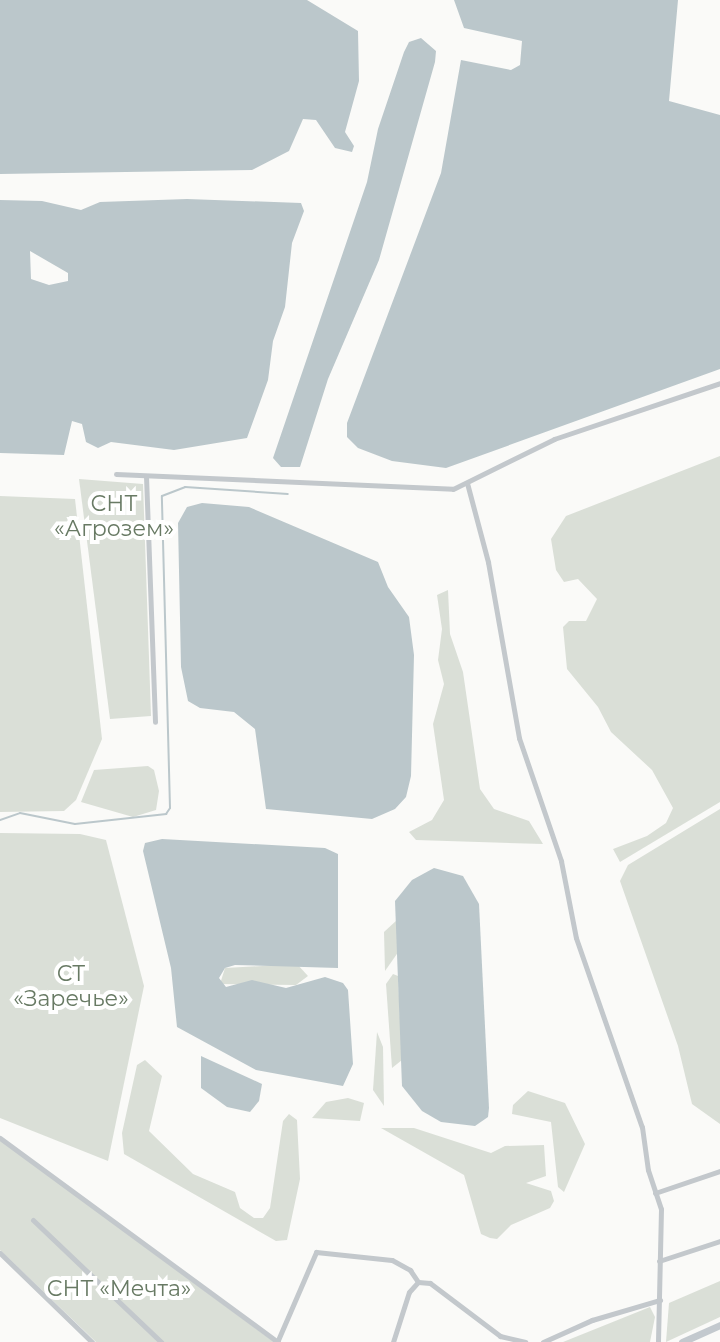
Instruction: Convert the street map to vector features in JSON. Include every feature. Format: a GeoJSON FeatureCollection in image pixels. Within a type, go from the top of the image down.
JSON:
{"type":"FeatureCollection","features":[{"type":"Feature","properties":{"kind":"main road"},"geometry":{"type":"LineString","coordinates":[[682,1342],[720,1325]]}},
{"type":"Feature","properties":{"kind":"street"},"geometry":{"type":"LineString","coordinates":[[116,474],[254,476],[439,489],[467,483],[554,439],[720,383]]}},
{"type":"Feature","properties":{"kind":"street"},"geometry":{"type":"LineString","coordinates":[[146,476],[155,722]]}},
{"type":"Feature","properties":{"kind":"street"},"geometry":{"type":"LineString","coordinates":[[467,483],[488,562],[519,738],[561,861],[576,938],[642,1127],[663,1221],[658,1262],[658,1342]]}},
{"type":"Feature","properties":{"kind":"street"},"geometry":{"type":"LineString","coordinates":[[0,1138],[278,1342],[316,1252],[392,1260],[410,1270],[418,1282]]}},
{"type":"Feature","properties":{"kind":"street"},"geometry":{"type":"LineString","coordinates":[[655,1193],[720,1171]]}},
{"type":"Feature","properties":{"kind":"street"},"geometry":{"type":"LineString","coordinates":[[33,1220],[161,1342]]}},
{"type":"Feature","properties":{"kind":"street"},"geometry":{"type":"LineString","coordinates":[[658,1262],[720,1241]]}},
{"type":"Feature","properties":{"kind":"street"},"geometry":{"type":"LineString","coordinates":[[0,1253],[92,1342]]}},
{"type":"Feature","properties":{"kind":"street"},"geometry":{"type":"LineString","coordinates":[[393,1342],[409,1292],[418,1282]]}},
{"type":"Feature","properties":{"kind":"street"},"geometry":{"type":"LineString","coordinates":[[418,1282],[430,1283],[500,1336],[525,1342]]}},
{"type":"Feature","properties":{"kind":"street"},"geometry":{"type":"LineString","coordinates":[[543,1342],[592,1320],[660,1300]]}},
{"type":"Feature","properties":{"kind":"green space"},"geometry":{"type":"Polygon","coordinates":[[[720,456],[720,802],[620,862],[613,849],[647,836],[666,823],[673,808],[652,770],[611,732],[598,707],[567,669],[563,627],[569,621],[586,621],[597,599],[578,579],[564,582],[556,570],[551,539],[566,516],[720,456]]]}},
{"type":"Feature","properties":{"kind":"green space","name":"СНТ «Агрозем»"},"geometry":{"type":"Polygon","coordinates":[[[79,479],[143,484],[151,716],[110,719],[79,479]]]}},
{"type":"Feature","properties":{"kind":"green space"},"geometry":{"type":"Polygon","coordinates":[[[0,496],[75,499],[102,739],[76,800],[64,811],[0,812],[0,496]]]}},
{"type":"Feature","properties":{"kind":"green space"},"geometry":{"type":"Polygon","coordinates":[[[448,590],[450,634],[463,672],[480,789],[494,809],[529,821],[543,844],[416,840],[409,832],[432,820],[444,800],[433,724],[444,684],[438,660],[442,629],[437,595],[448,590]]]}},
{"type":"Feature","properties":{"kind":"green space"},"geometry":{"type":"Polygon","coordinates":[[[148,766],[154,770],[159,791],[156,810],[133,817],[81,802],[94,770],[148,766]]]}},
{"type":"Feature","properties":{"kind":"green space"},"geometry":{"type":"Polygon","coordinates":[[[720,809],[720,1124],[692,1104],[678,1046],[620,881],[628,865],[720,809]]]}},
{"type":"Feature","properties":{"kind":"green space","name":"СТ «Заречье»"},"geometry":{"type":"Polygon","coordinates":[[[0,833],[80,834],[106,840],[144,986],[108,1161],[0,1118],[0,833]]]}},
{"type":"Feature","properties":{"kind":"green space"},"geometry":{"type":"Polygon","coordinates":[[[397,920],[399,951],[385,971],[384,932],[397,920]]]}},
{"type":"Feature","properties":{"kind":"green space"},"geometry":{"type":"Polygon","coordinates":[[[297,964],[308,976],[296,985],[220,984],[225,968],[297,964]]]}},
{"type":"Feature","properties":{"kind":"green space"},"geometry":{"type":"Polygon","coordinates":[[[393,974],[398,976],[402,1060],[392,1068],[386,984],[393,974]]]}},
{"type":"Feature","properties":{"kind":"green space"},"geometry":{"type":"Polygon","coordinates":[[[377,1032],[383,1047],[384,1106],[373,1090],[377,1032]]]}},
{"type":"Feature","properties":{"kind":"green space"},"geometry":{"type":"Polygon","coordinates":[[[145,1060],[162,1076],[149,1131],[193,1174],[235,1192],[240,1208],[254,1218],[263,1218],[270,1208],[283,1121],[289,1114],[297,1120],[300,1179],[287,1240],[276,1241],[124,1154],[122,1133],[137,1065],[145,1060]]]}},
{"type":"Feature","properties":{"kind":"green space"},"geometry":{"type":"Polygon","coordinates":[[[528,1091],[565,1103],[585,1144],[564,1192],[558,1187],[551,1122],[512,1114],[513,1105],[528,1091]]]}},
{"type":"Feature","properties":{"kind":"green space"},"geometry":{"type":"Polygon","coordinates":[[[348,1098],[364,1103],[360,1121],[312,1118],[326,1102],[348,1098]]]}},
{"type":"Feature","properties":{"kind":"green space"},"geometry":{"type":"Polygon","coordinates":[[[381,1128],[414,1128],[491,1153],[505,1146],[544,1145],[546,1176],[526,1183],[551,1191],[554,1201],[550,1208],[511,1225],[497,1239],[490,1238],[481,1234],[464,1175],[381,1128]]]}},
{"type":"Feature","properties":{"kind":"green space","name":"СНТ «Мечта»"},"geometry":{"type":"Polygon","coordinates":[[[0,1140],[274,1342],[96,1342],[0,1250],[0,1140]]]}},
{"type":"Feature","properties":{"kind":"green space"},"geometry":{"type":"Polygon","coordinates":[[[720,1281],[720,1317],[666,1342],[669,1303],[720,1281]]]}},
{"type":"Feature","properties":{"kind":"green space"},"geometry":{"type":"Polygon","coordinates":[[[650,1307],[655,1317],[650,1342],[563,1342],[650,1307]]]}},
{"type":"Feature","properties":{"kind":"shaded area"},"geometry":{"type":"Polygon","coordinates":[[[0,0],[307,0],[358,31],[359,81],[345,132],[354,146],[352,152],[335,148],[316,120],[303,119],[289,151],[252,170],[0,174],[0,0]]]}},
{"type":"Feature","properties":{"kind":"shaded area"},"geometry":{"type":"Polygon","coordinates":[[[454,0],[678,0],[669,101],[720,115],[720,369],[446,468],[392,461],[358,448],[347,437],[347,423],[441,173],[461,60],[511,70],[520,65],[522,41],[464,28],[454,0]]]}},
{"type":"Feature","properties":{"kind":"shaded area"},"geometry":{"type":"Polygon","coordinates":[[[421,38],[436,51],[435,62],[379,260],[328,379],[300,467],[281,467],[273,458],[367,182],[378,129],[404,52],[409,42],[421,38]]]}},
{"type":"Feature","properties":{"kind":"shaded area"},"geometry":{"type":"Polygon","coordinates":[[[187,199],[301,203],[304,211],[292,243],[285,307],[273,341],[268,380],[247,438],[174,450],[111,442],[98,448],[86,442],[82,424],[72,421],[64,455],[0,453],[0,200],[42,201],[81,210],[100,202],[187,199]],[[30,251],[31,279],[49,285],[68,281],[68,273],[30,251]]]}},
{"type":"Feature","properties":{"kind":"shaded area"},"geometry":{"type":"Polygon","coordinates":[[[202,503],[249,507],[378,562],[388,587],[409,617],[414,655],[411,776],[406,797],[395,809],[372,819],[266,809],[255,729],[234,712],[200,708],[188,701],[181,667],[178,523],[187,507],[202,503]]]}},
{"type":"Feature","properties":{"kind":"shaded area"},"geometry":{"type":"Polygon","coordinates":[[[162,839],[325,848],[338,854],[338,968],[235,965],[225,968],[219,978],[226,987],[252,980],[286,988],[325,977],[343,983],[348,990],[353,1064],[343,1086],[256,1070],[177,1027],[171,968],[143,851],[145,843],[162,839]]]}},
{"type":"Feature","properties":{"kind":"shaded area"},"geometry":{"type":"Polygon","coordinates":[[[434,868],[463,876],[479,904],[489,1108],[488,1117],[475,1126],[441,1122],[422,1111],[402,1086],[395,901],[412,880],[434,868]]]}},
{"type":"Feature","properties":{"kind":"shaded area"},"geometry":{"type":"Polygon","coordinates":[[[201,1056],[262,1084],[259,1101],[250,1112],[227,1107],[201,1088],[201,1056]]]}},
{"type":"Feature","properties":{"kind":"waterway"},"geometry":{"type":"LineString","coordinates":[[0,820],[20,813],[75,824],[166,814],[170,808],[162,496],[185,487],[288,494]]}}]}
